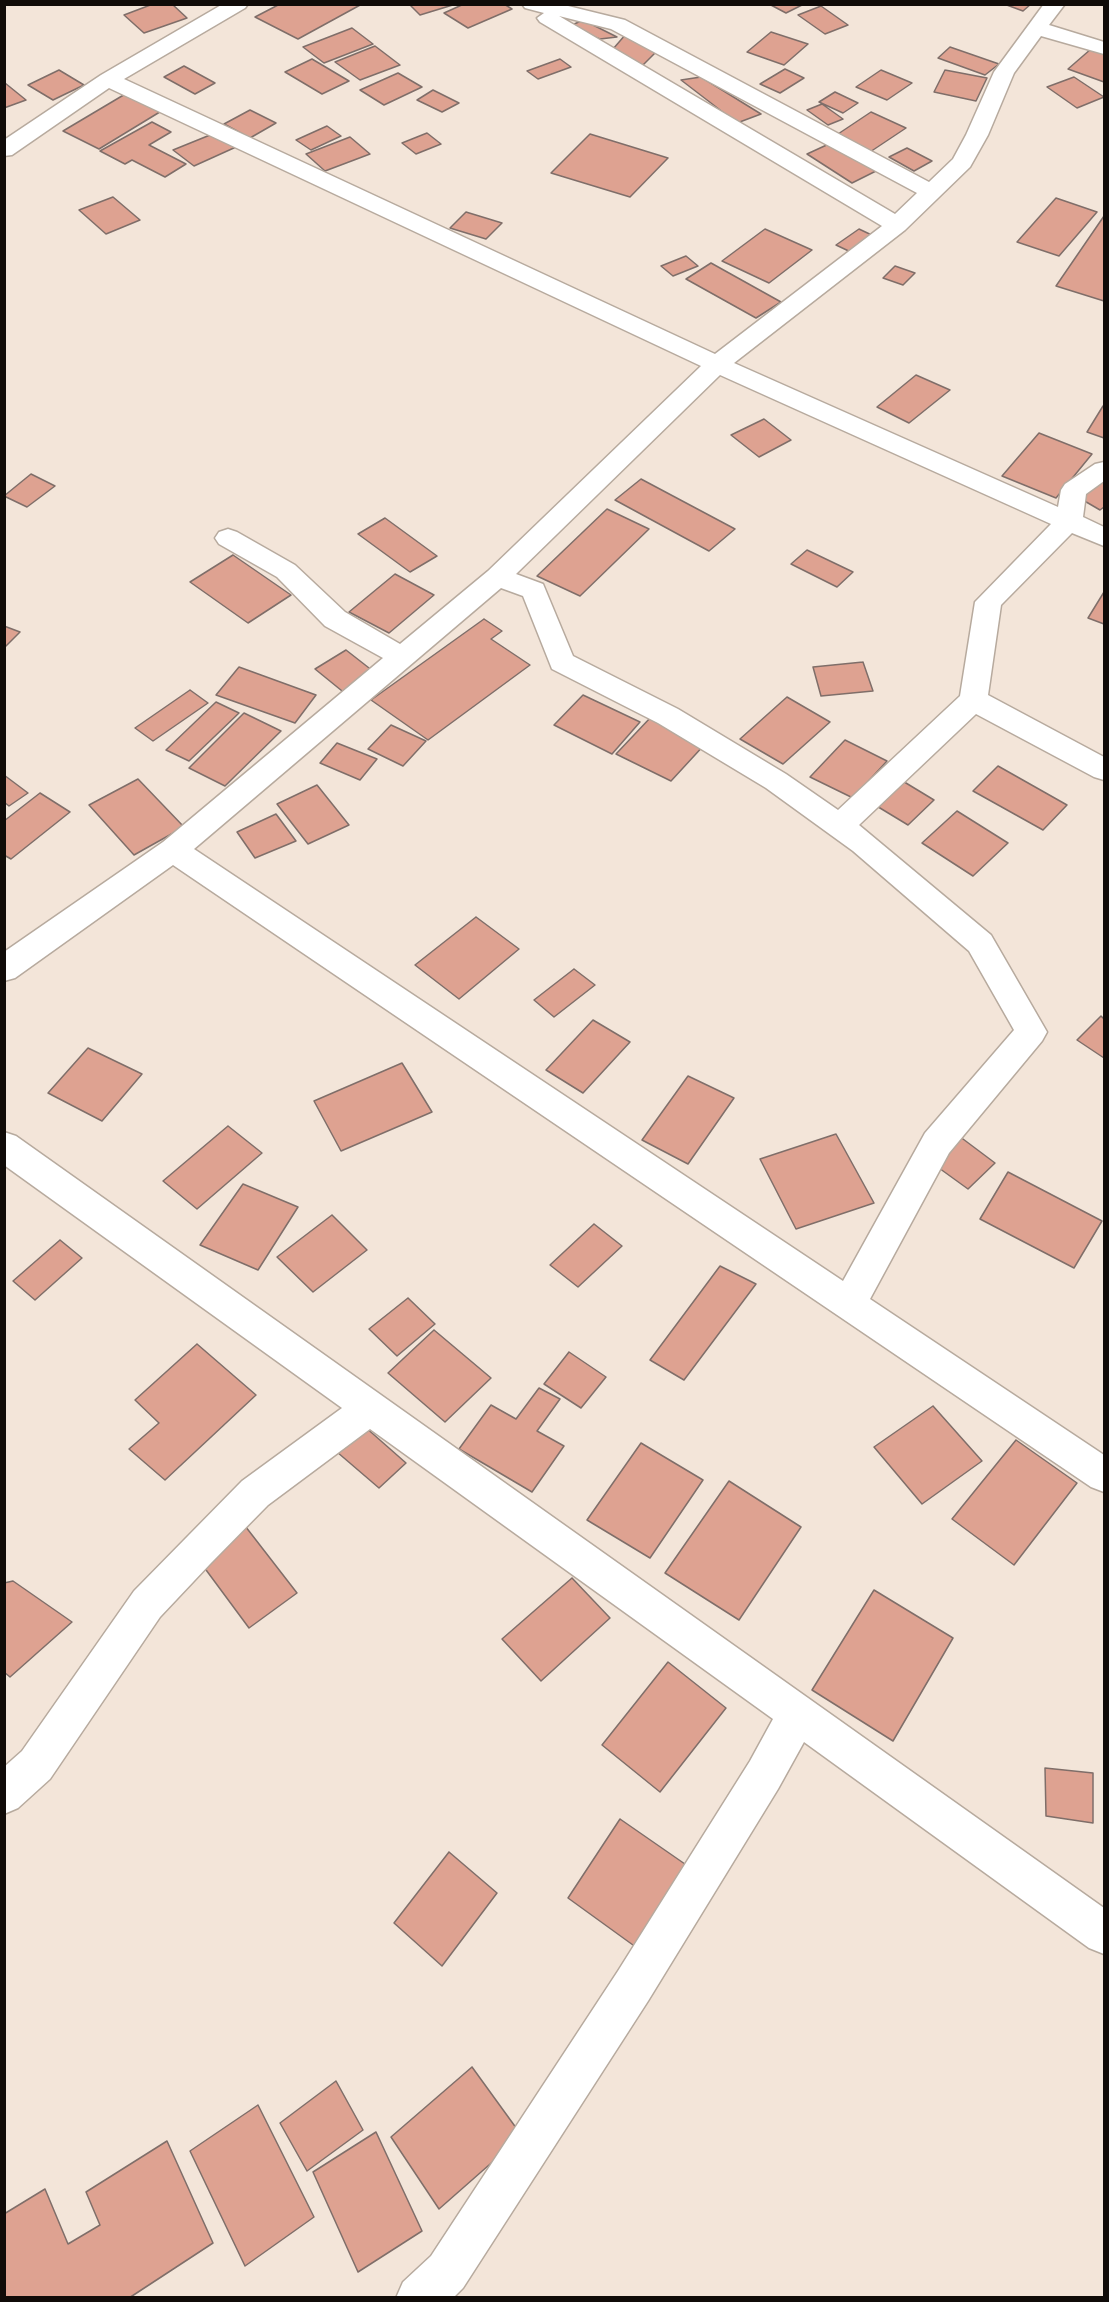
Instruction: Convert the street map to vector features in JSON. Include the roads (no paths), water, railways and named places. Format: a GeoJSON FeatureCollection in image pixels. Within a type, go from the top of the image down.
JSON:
{"type":"FeatureCollection","features":[{"type":"Feature","properties":{"kind":"street"},"geometry":{"type":"LineString","coordinates":[[525,4],[897,225]]}},
{"type":"Feature","properties":{"kind":"street"},"geometry":{"type":"LineString","coordinates":[[532,4],[618,24],[930,192]]}},
{"type":"Feature","properties":{"kind":"street"},"geometry":{"type":"LineString","coordinates":[[4,969],[173,850],[497,577],[717,364],[897,225],[962,162],[977,135],[1004,72],[1055,4]]}},
{"type":"Feature","properties":{"kind":"street"},"geometry":{"type":"LineString","coordinates":[[4,150],[108,79],[232,5]]}},
{"type":"Feature","properties":{"kind":"street"},"geometry":{"type":"LineString","coordinates":[[1036,28],[1104,48]]}},
{"type":"Feature","properties":{"kind":"street"},"geometry":{"type":"LineString","coordinates":[[108,79],[717,364],[1104,537]]}},
{"type":"Feature","properties":{"kind":"street"},"geometry":{"type":"LineString","coordinates":[[840,826],[973,700],[988,602],[1069,521],[1074,489],[1104,470]]}},
{"type":"Feature","properties":{"kind":"street"},"geometry":{"type":"LineString","coordinates":[[228,538],[286,571],[335,619],[402,657]]}},
{"type":"Feature","properties":{"kind":"street"},"geometry":{"type":"LineString","coordinates":[[497,577],[534,590],[562,662],[668,716],[776,781],[863,843],[980,943],[1031,1032],[937,1143],[849,1304]]}},
{"type":"Feature","properties":{"kind":"street"},"geometry":{"type":"LineString","coordinates":[[973,700],[1104,770]]}},
{"type":"Feature","properties":{"kind":"street"},"geometry":{"type":"LineString","coordinates":[[173,850],[1104,1475]]}},
{"type":"Feature","properties":{"kind":"street"},"geometry":{"type":"LineString","coordinates":[[4,1146],[1104,1933]]}},
{"type":"Feature","properties":{"kind":"street"},"geometry":{"type":"LineString","coordinates":[[4,1794],[36,1765],[147,1604],[197,1551],[255,1493],[370,1408]]}},
{"type":"Feature","properties":{"kind":"street"},"geometry":{"type":"LineString","coordinates":[[419,2298],[447,2272],[620,2006],[764,1775],[797,1714]]}}]}
